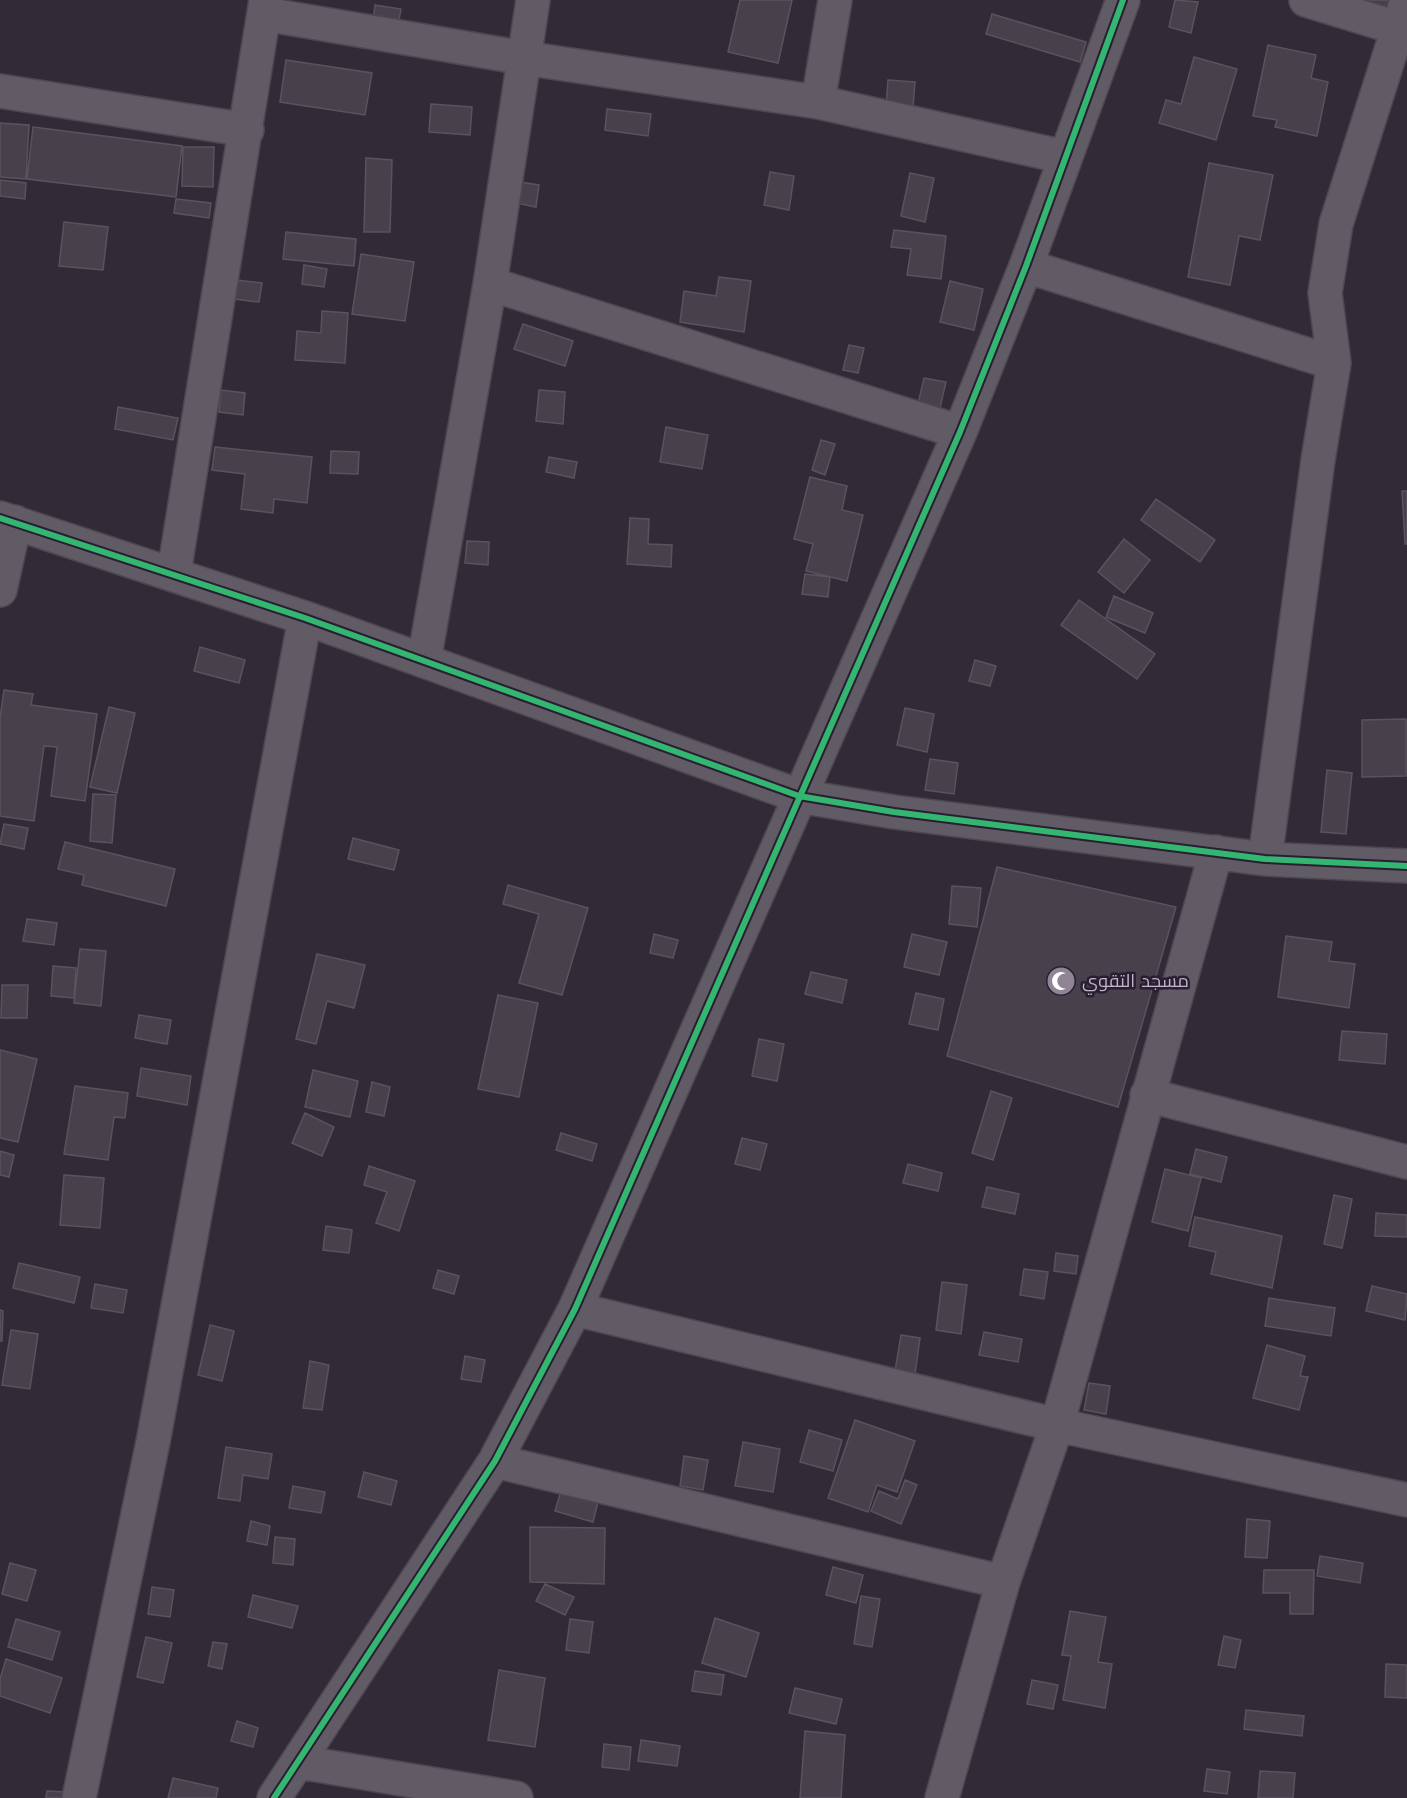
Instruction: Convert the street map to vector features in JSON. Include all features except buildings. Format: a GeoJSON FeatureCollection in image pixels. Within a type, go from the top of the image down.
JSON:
{"type":"FeatureCollection","features":[{"type":"Feature","properties":{"kind":"street"},"geometry":{"type":"LineString","coordinates":[[424,661],[490,284],[532,0]]}},
{"type":"Feature","properties":{"kind":"street"},"geometry":{"type":"LineString","coordinates":[[818,102],[835,0]]}},
{"type":"Feature","properties":{"kind":"street"},"geometry":{"type":"LineString","coordinates":[[274,1798],[300,1762],[495,1461],[575,1309],[960,432],[1026,266],[1123,0]]}},
{"type":"Feature","properties":{"kind":"street"},"geometry":{"type":"LineString","coordinates":[[1265,859],[1318,460],[1334,363],[1325,293],[1336,224],[1404,20],[1306,0]]}},
{"type":"Feature","properties":{"kind":"street"},"geometry":{"type":"LineString","coordinates":[[174,573],[265,7],[524,58],[818,102],[1065,157]]}},
{"type":"Feature","properties":{"kind":"street"},"geometry":{"type":"LineString","coordinates":[[0,91],[247,129]]}},
{"type":"Feature","properties":{"kind":"street"},"geometry":{"type":"LineString","coordinates":[[1026,266],[1334,363]]}},
{"type":"Feature","properties":{"kind":"street"},"geometry":{"type":"LineString","coordinates":[[490,284],[960,432]]}},
{"type":"Feature","properties":{"kind":"street"},"geometry":{"type":"LineString","coordinates":[[0,590],[8,520],[305,618],[799,796],[894,812],[1265,859],[1407,866]]}},
{"type":"Feature","properties":{"kind":"street"},"geometry":{"type":"LineString","coordinates":[[79,1798],[153,1442],[305,618]]}},
{"type":"Feature","properties":{"kind":"street"},"geometry":{"type":"LineString","coordinates":[[942,1798],[1003,1582],[1057,1425],[1216,852]]}},
{"type":"Feature","properties":{"kind":"street"},"geometry":{"type":"LineString","coordinates":[[1147,1095],[1407,1162]]}},
{"type":"Feature","properties":{"kind":"street"},"geometry":{"type":"LineString","coordinates":[[575,1309],[1057,1425],[1407,1500]]}},
{"type":"Feature","properties":{"kind":"street"},"geometry":{"type":"LineString","coordinates":[[495,1461],[1003,1582]]}},
{"type":"Feature","properties":{"kind":"street"},"geometry":{"type":"LineString","coordinates":[[300,1762],[516,1798]]}},
{"type":"Feature","properties":{"kind":"cycle path"},"geometry":{"type":"LineString","coordinates":[[274,1798],[495,1461],[575,1309],[960,432],[1026,266],[1123,0]]}},
{"type":"Feature","properties":{"kind":"cycle path"},"geometry":{"type":"LineString","coordinates":[[0,518],[305,618],[799,796],[894,812],[1265,859],[1407,866]]}},
{"type":"Feature","properties":{"kind":"place","name":"مسجد التقوي"},"geometry":{"type":"Point","coordinates":[1061,981]}}]}
